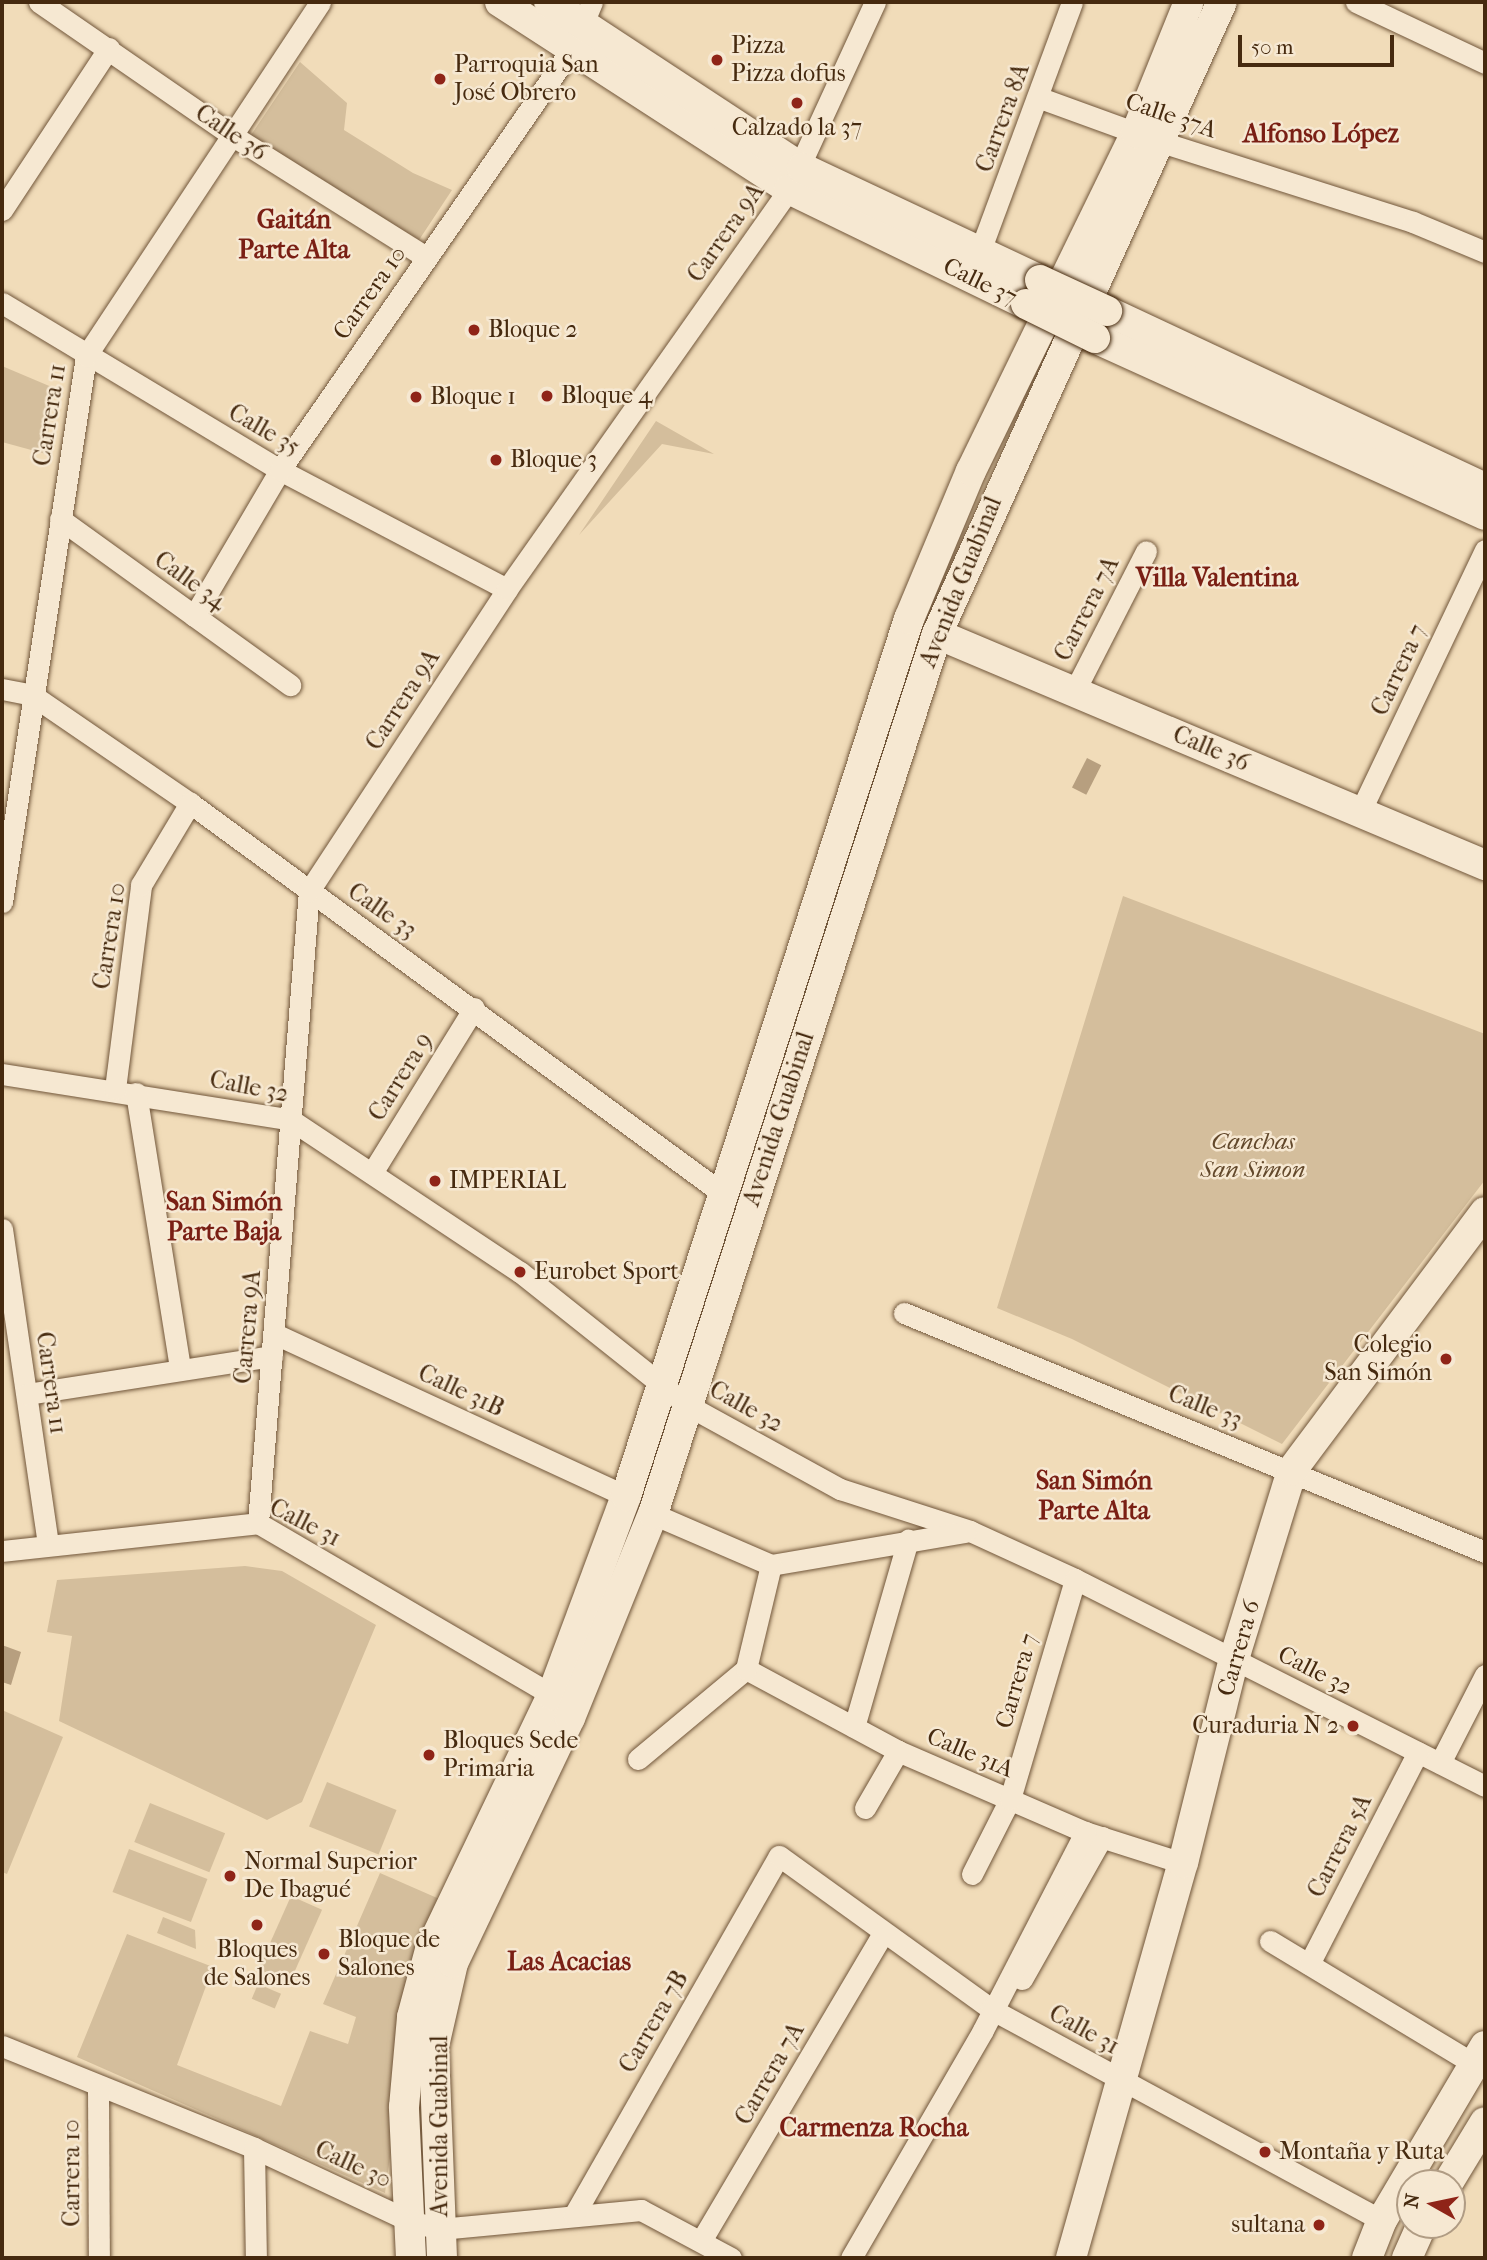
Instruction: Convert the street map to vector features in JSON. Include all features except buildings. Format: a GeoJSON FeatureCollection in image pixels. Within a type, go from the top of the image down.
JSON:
{"type":"FeatureCollection","features":[{"type":"Feature","properties":{"kind":"main road","name":"Calle 37"},"geometry":{"type":"LineString","coordinates":[[500,2],[583,24]]}},
{"type":"Feature","properties":{"kind":"main road","name":"Calle 37"},"geometry":{"type":"LineString","coordinates":[[549,2],[796,178],[1033,292],[1107,310],[1485,488]]}},
{"type":"Feature","properties":{"kind":"main road","name":"Avenida Guabinal"},"geometry":{"type":"LineString","coordinates":[[441,2244],[434,2046],[453,1963],[570,1718],[653,1514],[937,634],[1049,378],[1149,137],[1189,2]]}},
{"type":"Feature","properties":{"kind":"main road","name":"Avenida Guabinal"},"geometry":{"type":"LineString","coordinates":[[411,2258],[404,2107],[412,2017],[430,1950],[552,1695],[626,1496],[909,619],[971,471],[1222,2]]}},
{"type":"Feature","properties":{"kind":"main road","name":"Calle 37"},"geometry":{"type":"LineString","coordinates":[[796,178],[980,251],[1095,338],[1485,515]]}},
{"type":"Feature","properties":{"kind":"main road","name":"Calle 36"},"geometry":{"type":"LineString","coordinates":[[937,634],[1485,864]]}},
{"type":"Feature","properties":{"kind":"main road","name":"Carrera 6"},"geometry":{"type":"LineString","coordinates":[[1071,2258],[1119,2080],[1183,1863],[1234,1659],[1292,1470],[1485,1212]]}},
{"type":"Feature","properties":{"kind":"main road"},"geometry":{"type":"LineString","coordinates":[[1367,2258],[1382,2220],[1480,2055]]}},
{"type":"Feature","properties":{"kind":"main road"},"geometry":{"type":"LineString","coordinates":[[1456,2169],[1485,2122]]}},
{"type":"Feature","properties":{"kind":"main road"},"geometry":{"type":"LineString","coordinates":[[1407,2258],[1416,2239]]}},
{"type":"Feature","properties":{"kind":"street","name":"Calle 36"},"geometry":{"type":"LineString","coordinates":[[39,2],[233,136],[426,257]]}},
{"type":"Feature","properties":{"kind":"street","name":"Carrera 11"},"geometry":{"type":"LineString","coordinates":[[2,902],[86,356],[320,2]]}},
{"type":"Feature","properties":{"kind":"street","name":"Carrera 9A"},"geometry":{"type":"LineString","coordinates":[[258,1523],[309,891],[507,589],[796,178],[874,2]]}},
{"type":"Feature","properties":{"kind":"street","name":"Carrera 8A"},"geometry":{"type":"LineString","coordinates":[[980,251],[1040,98],[1072,2]]}},
{"type":"Feature","properties":{"kind":"street"},"geometry":{"type":"LineString","coordinates":[[1356,2],[1485,63]]}},
{"type":"Feature","properties":{"kind":"street","name":"Carrera 10"},"geometry":{"type":"LineString","coordinates":[[194,616],[280,470],[583,24]]}},
{"type":"Feature","properties":{"kind":"street"},"geometry":{"type":"LineString","coordinates":[[2,209],[108,48]]}},
{"type":"Feature","properties":{"kind":"street","name":"Calle 37A"},"geometry":{"type":"LineString","coordinates":[[1040,98],[1149,137],[1413,222],[1485,252]]}},
{"type":"Feature","properties":{"kind":"street","name":"Calle 35"},"geometry":{"type":"LineString","coordinates":[[2,303],[86,356],[280,470],[507,589]]}},
{"type":"Feature","properties":{"kind":"street","name":"Calle 34"},"geometry":{"type":"LineString","coordinates":[[60,519],[290,685]]}},
{"type":"Feature","properties":{"kind":"street","name":"Carrera 7"},"geometry":{"type":"LineString","coordinates":[[1360,812],[1485,550]]}},
{"type":"Feature","properties":{"kind":"street","name":"Carrera 7A"},"geometry":{"type":"LineString","coordinates":[[1074,692],[1146,551]]}},
{"type":"Feature","properties":{"kind":"street","name":"Calle 33"},"geometry":{"type":"LineString","coordinates":[[2,689],[32,695],[190,803],[474,1008],[722,1193]]}},
{"type":"Feature","properties":{"kind":"street","name":"Carrera 10"},"geometry":{"type":"LineString","coordinates":[[115,1089],[141,885],[190,803]]}},
{"type":"Feature","properties":{"kind":"street","name":"Carrera 9"},"geometry":{"type":"LineString","coordinates":[[372,1173],[474,1008]]}},
{"type":"Feature","properties":{"kind":"street","name":"Calle 32"},"geometry":{"type":"LineString","coordinates":[[2,1074],[115,1089],[291,1120],[520,1272],[687,1405],[840,1489],[970,1531],[1074,1579],[1485,1786]]}},
{"type":"Feature","properties":{"kind":"street"},"geometry":{"type":"LineString","coordinates":[[136,1093],[180,1368]]}},
{"type":"Feature","properties":{"kind":"street","name":"Carrera 11"},"geometry":{"type":"LineString","coordinates":[[2,1229],[48,1544]]}},
{"type":"Feature","properties":{"kind":"street","name":"Calle 33"},"geometry":{"type":"LineString","coordinates":[[904,1313],[1292,1470],[1485,1552]]}},
{"type":"Feature","properties":{"kind":"street","name":"Calle 31B"},"geometry":{"type":"LineString","coordinates":[[275,1334],[626,1496]]}},
{"type":"Feature","properties":{"kind":"street"},"geometry":{"type":"LineString","coordinates":[[27,1394],[180,1368],[272,1356]]}},
{"type":"Feature","properties":{"kind":"street"},"geometry":{"type":"LineString","coordinates":[[653,1514],[771,1565],[970,1531]]}},
{"type":"Feature","properties":{"kind":"street","name":"Calle 31"},"geometry":{"type":"LineString","coordinates":[[2,1551],[258,1523],[552,1695]]}},
{"type":"Feature","properties":{"kind":"street"},"geometry":{"type":"LineString","coordinates":[[854,1727],[908,1540]]}},
{"type":"Feature","properties":{"kind":"street"},"geometry":{"type":"LineString","coordinates":[[638,1759],[746,1670],[771,1565]]}},
{"type":"Feature","properties":{"kind":"street","name":"Carrera 7"},"geometry":{"type":"LineString","coordinates":[[972,1874],[1010,1799],[1074,1579]]}},
{"type":"Feature","properties":{"kind":"street","name":"Calle 31A"},"geometry":{"type":"LineString","coordinates":[[746,1670],[898,1751],[1094,1835],[1183,1863]]}},
{"type":"Feature","properties":{"kind":"street"},"geometry":{"type":"LineString","coordinates":[[1440,1763],[1485,1675]]}},
{"type":"Feature","properties":{"kind":"street"},"geometry":{"type":"LineString","coordinates":[[865,1808],[898,1751]]}},
{"type":"Feature","properties":{"kind":"street","name":"Carrera 5A"},"geometry":{"type":"LineString","coordinates":[[1309,1964],[1418,1752]]}},
{"type":"Feature","properties":{"kind":"street"},"geometry":{"type":"LineString","coordinates":[[852,2258],[996,2011],[1094,1835]]}},
{"type":"Feature","properties":{"kind":"street","name":"Calle 31"},"geometry":{"type":"LineString","coordinates":[[779,1856],[883,1933],[996,2011],[1119,2080],[1382,2220]]}},
{"type":"Feature","properties":{"kind":"street","name":"Carrera 7B"},"geometry":{"type":"LineString","coordinates":[[574,2215],[779,1856]]}},
{"type":"Feature","properties":{"kind":"street","name":"Carrera 7A"},"geometry":{"type":"LineString","coordinates":[[701,2241],[883,1933]]}},
{"type":"Feature","properties":{"kind":"street"},"geometry":{"type":"LineString","coordinates":[[1270,1941],[1480,2055]]}},
{"type":"Feature","properties":{"kind":"street","name":"Calle 30"},"geometry":{"type":"LineString","coordinates":[[2,2046],[98,2088],[254,2148],[410,2221],[441,2244],[574,2215],[641,2210],[731,2258]]}},
{"type":"Feature","properties":{"kind":"street","name":"Carrera 10"},"geometry":{"type":"LineString","coordinates":[[98,2088],[99,2258]]}},
{"type":"Feature","properties":{"kind":"street"},"geometry":{"type":"LineString","coordinates":[[254,2148],[256,2258]]}},
{"type":"Feature","properties":{"kind":"green space"},"geometry":{"type":"Polygon","coordinates":[[[300,62],[347,103],[344,130],[413,173],[452,190],[419,240],[249,138],[300,62]]]}},
{"type":"Feature","properties":{"kind":"green space"},"geometry":{"type":"Polygon","coordinates":[[[2,366],[54,388],[46,454],[2,442],[2,366]]]}},
{"type":"Feature","properties":{"kind":"green space"},"geometry":{"type":"Polygon","coordinates":[[[656,421],[714,454],[662,444],[579,535],[656,421]]]}},
{"type":"Feature","properties":{"kind":"green space","name":"Canchas San Simon"},"geometry":{"type":"Polygon","coordinates":[[[1123,896],[1485,1034],[1485,1180],[1282,1444],[1072,1339],[997,1308],[1123,896]]]}},
{"type":"Feature","properties":{"kind":"green space"},"geometry":{"type":"Polygon","coordinates":[[[245,1566],[282,1571],[376,1625],[302,1802],[267,1820],[59,1721],[72,1636],[47,1632],[57,1580],[245,1566]]]}},
{"type":"Feature","properties":{"kind":"green space"},"geometry":{"type":"Polygon","coordinates":[[[2,1710],[63,1737],[7,1874],[2,1872],[2,1710]]]}},
{"type":"Feature","properties":{"kind":"green space"},"geometry":{"type":"Polygon","coordinates":[[[327,1782],[397,1810],[379,1855],[309,1827],[327,1782]]]}},
{"type":"Feature","properties":{"kind":"green space"},"geometry":{"type":"Polygon","coordinates":[[[150,1803],[225,1833],[209,1872],[134,1842],[150,1803]]]}},
{"type":"Feature","properties":{"kind":"green space"},"geometry":{"type":"Polygon","coordinates":[[[129,1849],[207,1879],[191,1922],[113,1892],[129,1849]]]}},
{"type":"Feature","properties":{"kind":"green space"},"geometry":{"type":"Polygon","coordinates":[[[380,1873],[444,1901],[419,1949],[385,2193],[77,2057],[127,1934],[213,1967],[177,2065],[281,2106],[310,2031],[348,2044],[356,2017],[323,2004],[380,1873]]]}},
{"type":"Feature","properties":{"kind":"green space"},"geometry":{"type":"Polygon","coordinates":[[[291,1896],[322,1910],[290,1983],[258,1969],[291,1896]]]}},
{"type":"Feature","properties":{"kind":"green space"},"geometry":{"type":"Polygon","coordinates":[[[163,1917],[195,1930],[196,1949],[157,1933],[163,1917]]]}},
{"type":"Feature","properties":{"kind":"green space"},"geometry":{"type":"Polygon","coordinates":[[[258,1984],[281,1994],[275,2008],[252,1999],[258,1984]]]}},
{"type":"Feature","properties":{"kind":"shaded area"},"geometry":{"type":"Polygon","coordinates":[[[1087,758],[1101,765],[1086,795],[1072,787],[1087,758]]]}},
{"type":"Feature","properties":{"kind":"shaded area"},"geometry":{"type":"Polygon","coordinates":[[[2,1645],[21,1652],[11,1685],[2,1682],[2,1645]]]}},
{"type":"Feature","properties":{"kind":"place","name":"Pizza Pizza dofus"},"geometry":{"type":"Point","coordinates":[717,60]}},
{"type":"Feature","properties":{"kind":"place","name":"Parroquia San José Obrero"},"geometry":{"type":"Point","coordinates":[440,79]}},
{"type":"Feature","properties":{"kind":"place","name":"Calzado la 37"},"geometry":{"type":"Point","coordinates":[797,103]}},
{"type":"Feature","properties":{"kind":"place","name":"Bloque 2"},"geometry":{"type":"Point","coordinates":[474,330]}},
{"type":"Feature","properties":{"kind":"place","name":"Bloque 4"},"geometry":{"type":"Point","coordinates":[547,396]}},
{"type":"Feature","properties":{"kind":"place","name":"Bloque 1"},"geometry":{"type":"Point","coordinates":[416,397]}},
{"type":"Feature","properties":{"kind":"place","name":"Bloque 3"},"geometry":{"type":"Point","coordinates":[496,460]}},
{"type":"Feature","properties":{"kind":"place","name":"IMPERIAL"},"geometry":{"type":"Point","coordinates":[435,1181]}},
{"type":"Feature","properties":{"kind":"place","name":"Eurobet Sport"},"geometry":{"type":"Point","coordinates":[520,1272]}},
{"type":"Feature","properties":{"kind":"place","name":"Colegio San Simón"},"geometry":{"type":"Point","coordinates":[1446,1359]}},
{"type":"Feature","properties":{"kind":"place","name":"Curaduria N 2"},"geometry":{"type":"Point","coordinates":[1353,1726]}},
{"type":"Feature","properties":{"kind":"place","name":"Bloques Sede Primaria"},"geometry":{"type":"Point","coordinates":[429,1755]}},
{"type":"Feature","properties":{"kind":"place","name":"Normal Superior De Ibagué"},"geometry":{"type":"Point","coordinates":[230,1876]}},
{"type":"Feature","properties":{"kind":"place","name":"Bloques de Salones"},"geometry":{"type":"Point","coordinates":[257,1925]}},
{"type":"Feature","properties":{"kind":"place","name":"Bloque de Salones"},"geometry":{"type":"Point","coordinates":[324,1954]}},
{"type":"Feature","properties":{"kind":"place","name":"Montaña y Ruta"},"geometry":{"type":"Point","coordinates":[1265,2152]}},
{"type":"Feature","properties":{"kind":"place","name":"sultana"},"geometry":{"type":"Point","coordinates":[1319,2225]}},
{"type":"Feature","properties":{"kind":"district","name":"Alfonso López"},"geometry":{"type":"Point","coordinates":[1321,134]}},
{"type":"Feature","properties":{"kind":"district","name":"Gaitán Parte Alta"},"geometry":{"type":"Point","coordinates":[294,235]}},
{"type":"Feature","properties":{"kind":"district","name":"Villa Valentina"},"geometry":{"type":"Point","coordinates":[1217,578]}},
{"type":"Feature","properties":{"kind":"district","name":"San Simón Parte Baja"},"geometry":{"type":"Point","coordinates":[224,1217]}},
{"type":"Feature","properties":{"kind":"district","name":"San Simón Parte Alta"},"geometry":{"type":"Point","coordinates":[1094,1496]}},
{"type":"Feature","properties":{"kind":"district","name":"Las Acacias"},"geometry":{"type":"Point","coordinates":[569,1962]}},
{"type":"Feature","properties":{"kind":"district","name":"Carmenza Rocha"},"geometry":{"type":"Point","coordinates":[874,2128]}}]}
